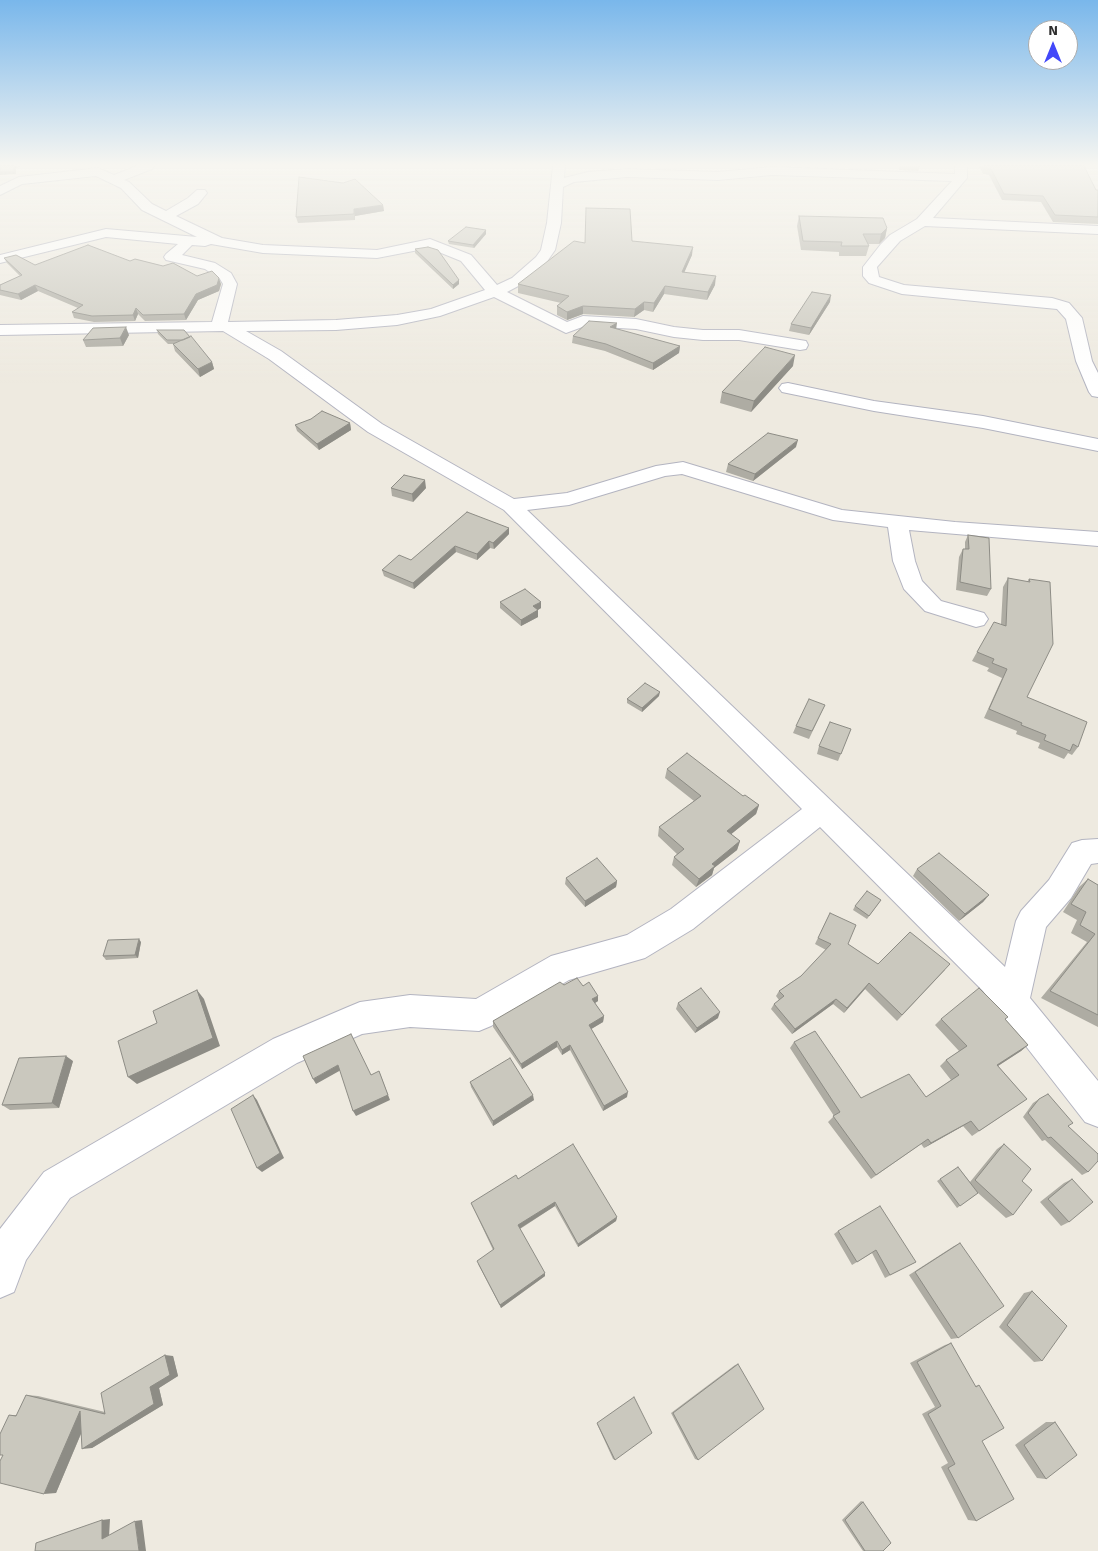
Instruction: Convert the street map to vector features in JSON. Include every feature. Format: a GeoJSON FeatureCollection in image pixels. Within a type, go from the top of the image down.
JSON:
{"type":"FeatureCollection","features":[{"type":"Feature","properties":{"kind":"street"},"geometry":{"type":"LineString","coordinates":[[0,259],[84,238]]}},
{"type":"Feature","properties":{"kind":"street"},"geometry":{"type":"LineString","coordinates":[[156,238],[189,242],[218,242],[263,249],[377,254],[430,243],[466,258],[495,292],[533,313],[566,328],[583,320],[636,324],[703,336],[739,335],[800,345]]}},
{"type":"Feature","properties":{"kind":"street"},"geometry":{"type":"LineString","coordinates":[[210,238],[218,242]]}},
{"type":"Feature","properties":{"kind":"street"},"geometry":{"type":"LineString","coordinates":[[0,330],[223,328],[336,325],[397,320],[434,313],[495,292],[517,281],[541,260],[548,250],[551,238]]}},
{"type":"Feature","properties":{"kind":"street"},"geometry":{"type":"LineString","coordinates":[[895,238],[870,267],[870,276],[874,280],[902,289],[1052,303],[1063,306],[1074,318],[1084,361],[1098,392]]}},
{"type":"Feature","properties":{"kind":"street"},"geometry":{"type":"LineString","coordinates":[[189,242],[171,257],[210,266],[226,276],[230,284],[224,303],[223,328]]}},
{"type":"Feature","properties":{"kind":"street"},"geometry":{"type":"LineString","coordinates":[[223,328],[275,355],[375,428],[511,506],[988,974],[1013,1001],[1098,1109]]}},
{"type":"Feature","properties":{"kind":"street"},"geometry":{"type":"LineString","coordinates":[[788,388],[874,406],[983,422],[1098,445]]}},
{"type":"Feature","properties":{"kind":"street"},"geometry":{"type":"LineString","coordinates":[[511,506],[569,499],[663,470],[683,468],[840,516],[955,528],[1098,539]]}},
{"type":"Feature","properties":{"kind":"street"},"geometry":{"type":"LineString","coordinates":[[897,521],[901,551],[912,584],[933,606],[976,619]]}},
{"type":"Feature","properties":{"kind":"street"},"geometry":{"type":"LineString","coordinates":[[0,1278],[9,1250],[57,1185],[285,1051],[360,1018],[410,1011],[479,1015],[562,968],[634,948],[682,919],[822,810]]}},
{"type":"Feature","properties":{"kind":"street"},"geometry":{"type":"LineString","coordinates":[[1013,1001],[1032,921],[1060,889],[1082,852],[1098,850]]}},
{"type":"Feature","properties":{"kind":"building"},"geometry":{"type":"Polygon","coordinates":[[[451,238],[479,238],[473,245],[448,241],[451,238]]]}},
{"type":"Feature","properties":{"kind":"building"},"geometry":{"type":"Polygon","coordinates":[[[585,238],[632,238],[632,241],[693,247],[682,272],[716,276],[708,292],[665,286],[654,303],[644,302],[635,309],[583,306],[567,312],[557,306],[569,296],[518,284],[574,241],[585,243],[585,238]]]}},
{"type":"Feature","properties":{"kind":"building"},"geometry":{"type":"Polygon","coordinates":[[[803,238],[865,238],[869,246],[841,246],[842,242],[803,241],[803,238]]]}},
{"type":"Feature","properties":{"kind":"building"},"geometry":{"type":"Polygon","coordinates":[[[88,245],[130,261],[135,259],[163,266],[173,263],[197,276],[212,271],[219,278],[217,285],[196,294],[184,314],[143,315],[136,308],[133,315],[92,316],[72,312],[83,305],[35,285],[18,294],[0,290],[0,285],[22,275],[4,258],[16,255],[35,265],[88,245]]]}},
{"type":"Feature","properties":{"kind":"building"},"geometry":{"type":"Polygon","coordinates":[[[428,247],[438,250],[459,280],[453,285],[415,249],[428,247]]]}},
{"type":"Feature","properties":{"kind":"building"},"geometry":{"type":"Polygon","coordinates":[[[812,292],[831,295],[811,328],[791,324],[812,292]]]}},
{"type":"Feature","properties":{"kind":"building"},"geometry":{"type":"Polygon","coordinates":[[[589,321],[617,323],[610,327],[680,346],[653,363],[606,344],[573,336],[589,321]]]}},
{"type":"Feature","properties":{"kind":"building"},"geometry":{"type":"Polygon","coordinates":[[[126,327],[120,338],[83,340],[93,328],[126,327]]]}},
{"type":"Feature","properties":{"kind":"building"},"geometry":{"type":"Polygon","coordinates":[[[157,330],[184,330],[190,337],[183,340],[167,340],[157,330]]]}},
{"type":"Feature","properties":{"kind":"building"},"geometry":{"type":"Polygon","coordinates":[[[191,336],[212,362],[198,369],[173,344],[191,336]]]}},
{"type":"Feature","properties":{"kind":"building"},"geometry":{"type":"Polygon","coordinates":[[[765,347],[795,355],[754,401],[722,392],[765,347]]]}},
{"type":"Feature","properties":{"kind":"building"},"geometry":{"type":"Polygon","coordinates":[[[322,411],[350,423],[317,444],[295,425],[311,419],[322,411]]]}},
{"type":"Feature","properties":{"kind":"building"},"geometry":{"type":"Polygon","coordinates":[[[768,433],[798,440],[755,474],[728,464],[768,433]]]}},
{"type":"Feature","properties":{"kind":"building"},"geometry":{"type":"Polygon","coordinates":[[[404,475],[425,480],[412,494],[391,488],[404,475]]]}},
{"type":"Feature","properties":{"kind":"building"},"geometry":{"type":"Polygon","coordinates":[[[467,512],[509,528],[493,543],[489,541],[477,554],[455,546],[413,583],[382,570],[399,555],[411,560],[467,512]]]}},
{"type":"Feature","properties":{"kind":"building"},"geometry":{"type":"Polygon","coordinates":[[[968,535],[989,538],[991,589],[960,582],[963,549],[969,549],[968,535]]]}},
{"type":"Feature","properties":{"kind":"building"},"geometry":{"type":"Polygon","coordinates":[[[1008,578],[1030,582],[1029,579],[1050,582],[1053,644],[1027,697],[1087,722],[1078,747],[1073,744],[1070,751],[1044,740],[1046,735],[989,709],[1007,669],[992,663],[994,659],[977,652],[994,622],[1006,626],[1008,578]]]}},
{"type":"Feature","properties":{"kind":"building"},"geometry":{"type":"Polygon","coordinates":[[[525,589],[541,602],[533,606],[538,610],[521,620],[500,602],[525,589]]]}},
{"type":"Feature","properties":{"kind":"building"},"geometry":{"type":"Polygon","coordinates":[[[645,683],[660,692],[642,708],[627,699],[645,683]]]}},
{"type":"Feature","properties":{"kind":"building"},"geometry":{"type":"Polygon","coordinates":[[[809,699],[825,705],[812,731],[796,726],[809,699]]]}},
{"type":"Feature","properties":{"kind":"building"},"geometry":{"type":"Polygon","coordinates":[[[830,722],[851,729],[841,754],[819,746],[830,722]]]}},
{"type":"Feature","properties":{"kind":"building"},"geometry":{"type":"Polygon","coordinates":[[[687,753],[743,796],[745,795],[759,805],[727,831],[740,841],[712,864],[715,866],[699,879],[674,857],[684,849],[659,827],[701,796],[667,769],[687,753]]]}},
{"type":"Feature","properties":{"kind":"building"},"geometry":{"type":"Polygon","coordinates":[[[939,853],[989,895],[965,914],[917,869],[939,853]]]}},
{"type":"Feature","properties":{"kind":"building"},"geometry":{"type":"Polygon","coordinates":[[[597,858],[617,881],[585,901],[566,878],[597,858]]]}},
{"type":"Feature","properties":{"kind":"building"},"geometry":{"type":"Polygon","coordinates":[[[1088,879],[1098,885],[1098,1015],[1050,991],[1095,934],[1080,925],[1086,912],[1071,904],[1088,879]]]}},
{"type":"Feature","properties":{"kind":"building"},"geometry":{"type":"Polygon","coordinates":[[[867,891],[881,900],[869,916],[855,906],[867,891]]]}},
{"type":"Feature","properties":{"kind":"building"},"geometry":{"type":"Polygon","coordinates":[[[830,913],[856,925],[848,944],[878,964],[910,932],[950,964],[902,1015],[869,983],[847,1008],[836,999],[795,1029],[774,1004],[784,996],[779,991],[801,976],[831,944],[818,938],[830,913]]]}},
{"type":"Feature","properties":{"kind":"building"},"geometry":{"type":"Polygon","coordinates":[[[139,939],[135,955],[103,956],[108,940],[139,939]]]}},
{"type":"Feature","properties":{"kind":"building"},"geometry":{"type":"Polygon","coordinates":[[[577,978],[583,986],[589,982],[598,996],[592,999],[604,1016],[589,1025],[628,1092],[604,1106],[570,1045],[562,1050],[557,1041],[521,1064],[493,1021],[560,982],[564,985],[577,978]]]}},
{"type":"Feature","properties":{"kind":"building"},"geometry":{"type":"Polygon","coordinates":[[[701,988],[720,1012],[697,1028],[678,1003],[701,988]]]}},
{"type":"Feature","properties":{"kind":"building"},"geometry":{"type":"Polygon","coordinates":[[[979,988],[1008,1017],[1005,1019],[1028,1045],[997,1065],[1027,1099],[979,1131],[971,1121],[931,1143],[928,1139],[876,1175],[833,1116],[840,1112],[794,1042],[815,1031],[861,1098],[909,1074],[926,1097],[959,1075],[946,1060],[967,1046],[941,1019],[979,988]]]}},
{"type":"Feature","properties":{"kind":"building"},"geometry":{"type":"Polygon","coordinates":[[[197,990],[213,1038],[128,1077],[118,1041],[157,1023],[153,1011],[197,990]]]}},
{"type":"Feature","properties":{"kind":"building"},"geometry":{"type":"Polygon","coordinates":[[[351,1034],[371,1075],[379,1071],[388,1095],[353,1111],[338,1065],[313,1079],[303,1056],[351,1034]]]}},
{"type":"Feature","properties":{"kind":"building"},"geometry":{"type":"Polygon","coordinates":[[[66,1056],[52,1103],[2,1105],[19,1058],[66,1056]]]}},
{"type":"Feature","properties":{"kind":"building"},"geometry":{"type":"Polygon","coordinates":[[[510,1058],[533,1095],[493,1121],[470,1082],[510,1058]]]}},
{"type":"Feature","properties":{"kind":"building"},"geometry":{"type":"Polygon","coordinates":[[[1048,1094],[1073,1123],[1068,1126],[1098,1154],[1098,1161],[1088,1172],[1051,1137],[1048,1138],[1028,1113],[1039,1099],[1048,1094]]]}},
{"type":"Feature","properties":{"kind":"building"},"geometry":{"type":"Polygon","coordinates":[[[253,1095],[280,1153],[257,1168],[231,1109],[253,1095]]]}},
{"type":"Feature","properties":{"kind":"building"},"geometry":{"type":"Polygon","coordinates":[[[573,1144],[617,1217],[578,1244],[555,1202],[518,1225],[545,1273],[500,1305],[477,1261],[494,1249],[471,1203],[516,1175],[518,1179],[573,1144]]]}},
{"type":"Feature","properties":{"kind":"building"},"geometry":{"type":"Polygon","coordinates":[[[1004,1144],[1031,1169],[1022,1181],[1032,1190],[1013,1215],[975,1180],[1004,1144]]]}},
{"type":"Feature","properties":{"kind":"building"},"geometry":{"type":"Polygon","coordinates":[[[958,1167],[978,1193],[960,1206],[940,1179],[958,1167]]]}},
{"type":"Feature","properties":{"kind":"building"},"geometry":{"type":"Polygon","coordinates":[[[1072,1179],[1093,1202],[1069,1222],[1048,1199],[1072,1179]]]}},
{"type":"Feature","properties":{"kind":"building"},"geometry":{"type":"Polygon","coordinates":[[[880,1206],[916,1262],[890,1275],[876,1250],[857,1262],[838,1231],[880,1206]]]}},
{"type":"Feature","properties":{"kind":"building"},"geometry":{"type":"Polygon","coordinates":[[[960,1243],[1004,1306],[958,1338],[915,1272],[960,1243]]]}},
{"type":"Feature","properties":{"kind":"building"},"geometry":{"type":"Polygon","coordinates":[[[1032,1291],[1067,1326],[1042,1361],[1007,1325],[1032,1291]]]}},
{"type":"Feature","properties":{"kind":"building"},"geometry":{"type":"Polygon","coordinates":[[[951,1343],[976,1387],[979,1385],[1004,1428],[982,1441],[1014,1499],[976,1521],[948,1468],[955,1464],[928,1414],[941,1406],[917,1362],[951,1343]]]}},
{"type":"Feature","properties":{"kind":"building"},"geometry":{"type":"Polygon","coordinates":[[[165,1355],[170,1375],[150,1387],[154,1404],[82,1449],[80,1411],[44,1494],[0,1483],[0,1461],[3,1455],[0,1455],[0,1434],[9,1415],[16,1416],[26,1395],[105,1414],[101,1393],[165,1355]]]}},
{"type":"Feature","properties":{"kind":"building"},"geometry":{"type":"Polygon","coordinates":[[[738,1364],[764,1409],[698,1460],[673,1413],[738,1364]]]}},
{"type":"Feature","properties":{"kind":"building"},"geometry":{"type":"Polygon","coordinates":[[[634,1397],[652,1433],[615,1460],[597,1423],[634,1397]]]}},
{"type":"Feature","properties":{"kind":"building"},"geometry":{"type":"Polygon","coordinates":[[[1055,1422],[1077,1455],[1046,1479],[1024,1445],[1055,1422]]]}},
{"type":"Feature","properties":{"kind":"building"},"geometry":{"type":"Polygon","coordinates":[[[863,1502],[891,1543],[883,1551],[865,1551],[845,1520],[863,1502]]]}},
{"type":"Feature","properties":{"kind":"building"},"geometry":{"type":"Polygon","coordinates":[[[102,1520],[102,1539],[135,1521],[139,1551],[35,1551],[36,1543],[102,1520]]]}}]}
